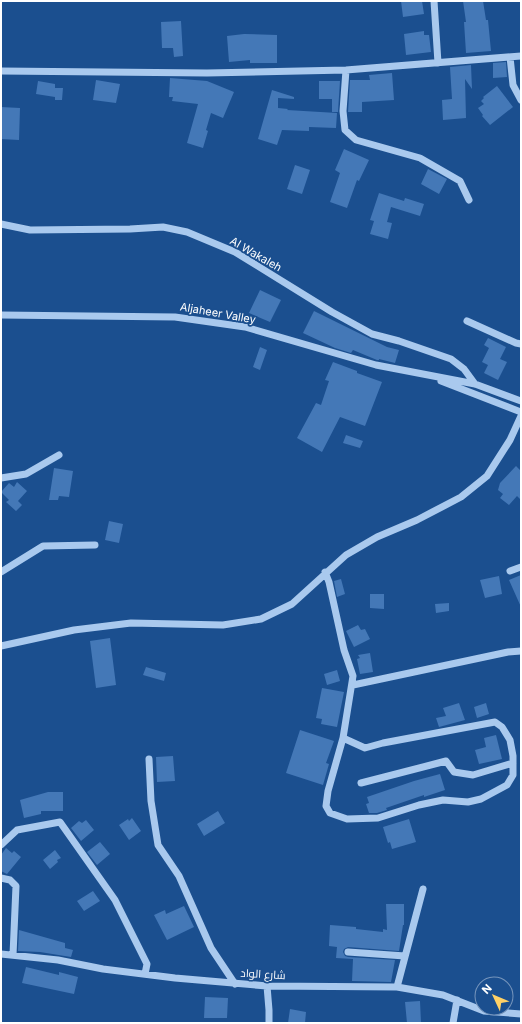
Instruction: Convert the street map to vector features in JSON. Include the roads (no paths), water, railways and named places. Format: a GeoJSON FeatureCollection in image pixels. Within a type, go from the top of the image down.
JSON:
{"type":"FeatureCollection","features":[{"type":"Feature","properties":{"kind":"street"},"geometry":{"type":"LineString","coordinates":[[434,1],[438,63]]}},
{"type":"Feature","properties":{"kind":"street"},"geometry":{"type":"LineString","coordinates":[[1,71],[207,73],[346,70],[521,56]]}},
{"type":"Feature","properties":{"kind":"street"},"geometry":{"type":"LineString","coordinates":[[510,57],[513,85],[521,100]]}},
{"type":"Feature","properties":{"kind":"street"},"geometry":{"type":"LineString","coordinates":[[346,70],[343,111],[344,130],[356,140],[420,158],[460,181],[470,200]]}},
{"type":"Feature","properties":{"kind":"street","name":"Al Wakaleh"},"geometry":{"type":"LineString","coordinates":[[1,224],[30,230],[130,229],[163,227],[187,232],[235,252],[332,312],[372,334],[399,341],[451,359],[464,368],[475,384]]}},
{"type":"Feature","properties":{"kind":"street","name":"Aljaheer Valley"},"geometry":{"type":"LineString","coordinates":[[1,315],[175,317],[245,327],[376,365],[426,376],[475,384],[521,401]]}},
{"type":"Feature","properties":{"kind":"street"},"geometry":{"type":"LineString","coordinates":[[467,321],[521,344]]}},
{"type":"Feature","properties":{"kind":"street","name":"Aljaheer Valley"},"geometry":{"type":"LineString","coordinates":[[426,376],[521,412]]}},
{"type":"Feature","properties":{"kind":"street"},"geometry":{"type":"LineString","coordinates":[[1,646],[74,630],[131,623],[223,625],[261,619],[292,604],[346,554],[377,537],[417,520],[461,497],[487,476],[510,440],[521,416]]}},
{"type":"Feature","properties":{"kind":"street"},"geometry":{"type":"LineString","coordinates":[[1,478],[26,474],[59,455]]}},
{"type":"Feature","properties":{"kind":"street"},"geometry":{"type":"LineString","coordinates":[[1,572],[43,546],[95,545]]}},
{"type":"Feature","properties":{"kind":"street"},"geometry":{"type":"LineString","coordinates":[[510,571],[521,567]]}},
{"type":"Feature","properties":{"kind":"street"},"geometry":{"type":"LineString","coordinates":[[325,572],[329,582],[344,650],[354,676],[343,738],[328,791],[326,806],[330,813],[347,819],[378,818],[419,805],[442,800],[468,802],[482,799],[507,785],[513,775],[510,740],[502,727],[495,722],[383,743],[366,748],[343,738]]}},
{"type":"Feature","properties":{"kind":"street"},"geometry":{"type":"LineString","coordinates":[[353,685],[508,652],[521,651]]}},
{"type":"Feature","properties":{"kind":"street"},"geometry":{"type":"LineString","coordinates":[[149,759],[151,801],[158,845],[179,876],[211,948],[235,984]]}},
{"type":"Feature","properties":{"kind":"street"},"geometry":{"type":"LineString","coordinates":[[361,783],[446,761],[454,772],[473,775],[513,763]]}},
{"type":"Feature","properties":{"kind":"street"},"geometry":{"type":"LineString","coordinates":[[1,845],[17,830],[60,822],[115,900],[147,964],[145,974]]}},
{"type":"Feature","properties":{"kind":"street"},"geometry":{"type":"LineString","coordinates":[[1,878],[10,880],[16,886],[13,955]]}},
{"type":"Feature","properties":{"kind":"street"},"geometry":{"type":"LineString","coordinates":[[397,987],[423,889]]}},
{"type":"Feature","properties":{"kind":"street"},"geometry":{"type":"LineString","coordinates":[[348,952],[405,956]]}},
{"type":"Feature","properties":{"kind":"street","name":"شارع الواد"},"geometry":{"type":"LineString","coordinates":[[1,954],[58,960],[103,969],[235,984],[267,986],[397,987],[443,995],[484,1011],[521,1014]]}},
{"type":"Feature","properties":{"kind":"street"},"geometry":{"type":"LineString","coordinates":[[267,986],[269,1010],[268,1023]]}},
{"type":"Feature","properties":{"kind":"street"},"geometry":{"type":"LineString","coordinates":[[453,1023],[457,1000]]}}]}
